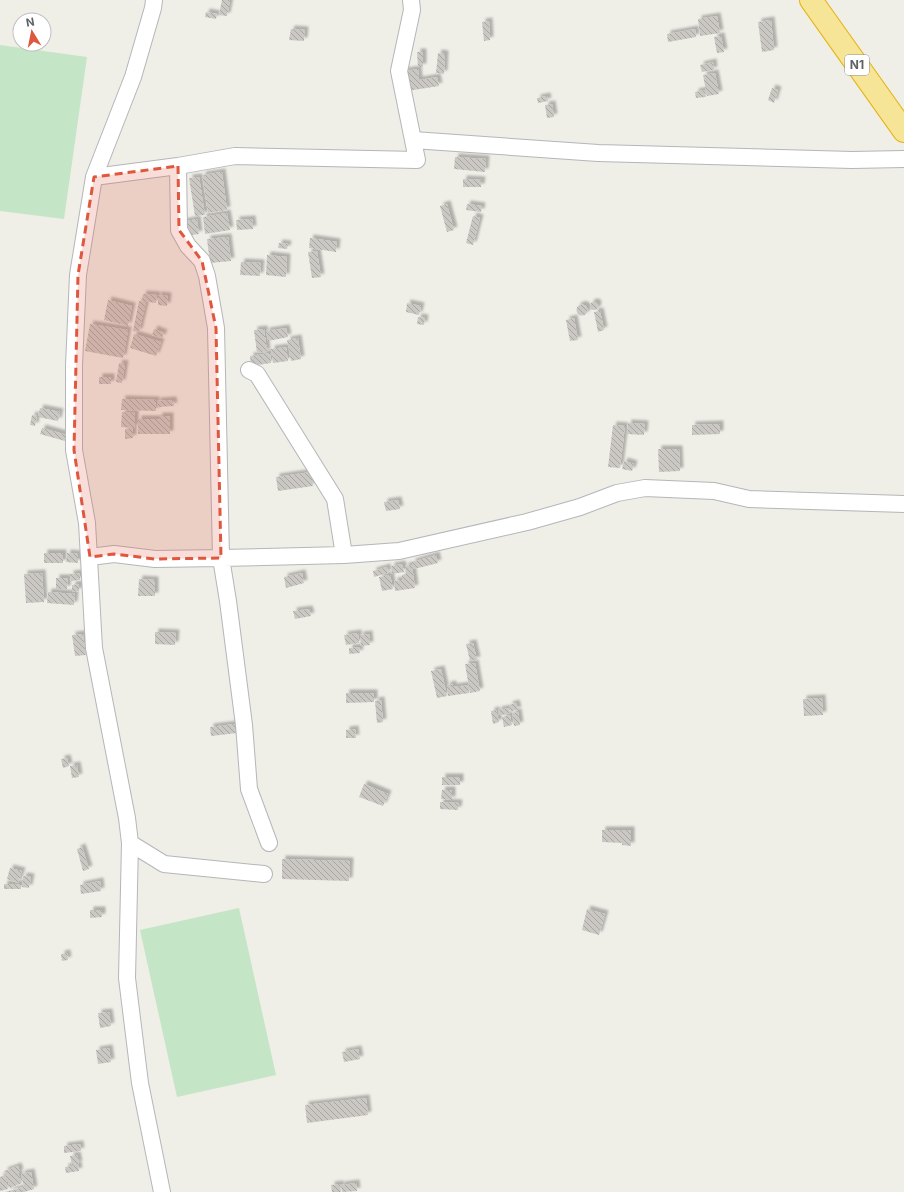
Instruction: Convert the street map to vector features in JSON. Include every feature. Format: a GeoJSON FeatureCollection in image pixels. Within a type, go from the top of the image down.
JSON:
{"type":"FeatureCollection","features":[{"type":"Feature","properties":{"kind":"highway","name":"N1"},"geometry":{"type":"LineString","coordinates":[[811,0],[904,131]]}},
{"type":"Feature","properties":{"kind":"street"},"geometry":{"type":"LineString","coordinates":[[154,0],[133,77],[94,177],[78,275],[74,365],[74,450],[87,523],[94,648],[127,818],[130,843],[127,978],[140,1083],[162,1192]]}},
{"type":"Feature","properties":{"kind":"street"},"geometry":{"type":"LineString","coordinates":[[94,177],[178,166],[236,156],[417,160],[399,71],[412,10],[411,0]]}},
{"type":"Feature","properties":{"kind":"street"},"geometry":{"type":"LineString","coordinates":[[413,140],[598,153],[844,160],[904,159]]}},
{"type":"Feature","properties":{"kind":"street"},"geometry":{"type":"LineString","coordinates":[[178,166],[179,230],[188,246],[202,261],[207,276],[216,328],[221,558],[244,725],[249,789],[269,843]]}},
{"type":"Feature","properties":{"kind":"street"},"geometry":{"type":"LineString","coordinates":[[249,370],[257,374],[335,499],[344,555]]}},
{"type":"Feature","properties":{"kind":"street"},"geometry":{"type":"LineString","coordinates":[[90,558],[114,554],[155,559],[344,555],[399,551],[527,522],[580,507],[617,493],[645,488],[714,491],[749,499],[904,504]]}},
{"type":"Feature","properties":{"kind":"street"},"geometry":{"type":"LineString","coordinates":[[130,843],[164,864],[264,874]]}},
{"type":"Feature","properties":{"kind":"highlighted area"},"geometry":{"type":"Polygon","coordinates":[[[178,166],[179,230],[202,261],[216,328],[221,558],[155,559],[114,554],[90,557],[74,450],[78,275],[94,177],[178,166]]]}},
{"type":"Feature","properties":{"kind":"green space"},"geometry":{"type":"Polygon","coordinates":[[[0,45],[12,47],[12,52],[51,52],[87,57],[64,219],[0,211],[0,45]]]}},
{"type":"Feature","properties":{"kind":"green space"},"geometry":{"type":"Polygon","coordinates":[[[239,908],[276,1075],[177,1097],[140,930],[239,908]]]}},
{"type":"Feature","properties":{"kind":"building"},"geometry":{"type":"Polygon","coordinates":[[[222,0],[230,0],[227,16],[219,15],[222,0]]]}},
{"type":"Feature","properties":{"kind":"building"},"geometry":{"type":"Polygon","coordinates":[[[206,12],[217,14],[216,19],[205,17],[206,12]]]}},
{"type":"Feature","properties":{"kind":"building"},"geometry":{"type":"Polygon","coordinates":[[[717,16],[720,33],[700,36],[698,19],[717,16]]]}},
{"type":"Feature","properties":{"kind":"building"},"geometry":{"type":"Polygon","coordinates":[[[771,20],[774,50],[762,52],[758,22],[771,20]]]}},
{"type":"Feature","properties":{"kind":"building"},"geometry":{"type":"Polygon","coordinates":[[[489,21],[490,40],[484,41],[482,22],[489,21]]]}},
{"type":"Feature","properties":{"kind":"building"},"geometry":{"type":"Polygon","coordinates":[[[291,29],[305,30],[304,41],[289,40],[291,29]]]}},
{"type":"Feature","properties":{"kind":"building"},"geometry":{"type":"Polygon","coordinates":[[[695,29],[696,37],[668,42],[667,34],[695,29]]]}},
{"type":"Feature","properties":{"kind":"building"},"geometry":{"type":"Polygon","coordinates":[[[721,36],[724,52],[717,53],[714,37],[721,36]]]}},
{"type":"Feature","properties":{"kind":"building"},"geometry":{"type":"Polygon","coordinates":[[[417,52],[423,52],[423,67],[418,67],[417,52]]]}},
{"type":"Feature","properties":{"kind":"building"},"geometry":{"type":"Polygon","coordinates":[[[438,53],[445,54],[444,74],[436,73],[438,53]]]}},
{"type":"Feature","properties":{"kind":"building"},"geometry":{"type":"Polygon","coordinates":[[[713,62],[714,70],[702,72],[700,65],[713,62]]]}},
{"type":"Feature","properties":{"kind":"building"},"geometry":{"type":"Polygon","coordinates":[[[418,69],[419,80],[437,77],[439,86],[407,91],[404,71],[418,69]]]}},
{"type":"Feature","properties":{"kind":"building"},"geometry":{"type":"Polygon","coordinates":[[[715,73],[719,94],[707,96],[703,75],[715,73]]]}},
{"type":"Feature","properties":{"kind":"building"},"geometry":{"type":"Polygon","coordinates":[[[772,88],[778,90],[774,103],[768,100],[772,88]]]}},
{"type":"Feature","properties":{"kind":"building"},"geometry":{"type":"Polygon","coordinates":[[[705,90],[706,97],[696,98],[695,92],[705,90]]]}},
{"type":"Feature","properties":{"kind":"building"},"geometry":{"type":"Polygon","coordinates":[[[547,96],[548,101],[538,103],[537,98],[547,96]]]}},
{"type":"Feature","properties":{"kind":"building"},"geometry":{"type":"Polygon","coordinates":[[[552,104],[554,117],[547,118],[545,105],[552,104]]]}},
{"type":"Feature","properties":{"kind":"building"},"geometry":{"type":"Polygon","coordinates":[[[455,157],[486,159],[485,172],[454,169],[455,157]]]}},
{"type":"Feature","properties":{"kind":"building"},"geometry":{"type":"Polygon","coordinates":[[[222,172],[227,210],[208,213],[202,175],[222,172]]]}},
{"type":"Feature","properties":{"kind":"building"},"geometry":{"type":"Polygon","coordinates":[[[199,177],[205,215],[195,216],[189,178],[199,177]]]}},
{"type":"Feature","properties":{"kind":"building"},"geometry":{"type":"Polygon","coordinates":[[[463,179],[482,180],[481,187],[463,187],[463,179]]]}},
{"type":"Feature","properties":{"kind":"building"},"geometry":{"type":"Polygon","coordinates":[[[447,204],[454,230],[447,232],[440,206],[447,204]]]}},
{"type":"Feature","properties":{"kind":"building"},"geometry":{"type":"Polygon","coordinates":[[[467,204],[482,206],[481,212],[466,210],[467,204]]]}},
{"type":"Feature","properties":{"kind":"building"},"geometry":{"type":"Polygon","coordinates":[[[227,213],[230,230],[205,234],[203,217],[227,213]]]}},
{"type":"Feature","properties":{"kind":"building"},"geometry":{"type":"Polygon","coordinates":[[[473,216],[480,218],[473,245],[466,243],[473,216]]]}},
{"type":"Feature","properties":{"kind":"building"},"geometry":{"type":"Polygon","coordinates":[[[197,219],[199,234],[184,236],[182,222],[197,219]]]}},
{"type":"Feature","properties":{"kind":"building"},"geometry":{"type":"Polygon","coordinates":[[[252,219],[253,229],[237,230],[236,220],[252,219]]]}},
{"type":"Feature","properties":{"kind":"building"},"geometry":{"type":"Polygon","coordinates":[[[228,237],[231,261],[210,263],[207,239],[228,237]]]}},
{"type":"Feature","properties":{"kind":"building"},"geometry":{"type":"Polygon","coordinates":[[[310,238],[337,242],[336,252],[309,248],[310,238]]]}},
{"type":"Feature","properties":{"kind":"building"},"geometry":{"type":"Polygon","coordinates":[[[279,243],[288,244],[287,249],[278,248],[279,243]]]}},
{"type":"Feature","properties":{"kind":"building"},"geometry":{"type":"Polygon","coordinates":[[[317,251],[321,277],[312,278],[308,252],[317,251]]]}},
{"type":"Feature","properties":{"kind":"building"},"geometry":{"type":"Polygon","coordinates":[[[267,255],[287,257],[286,277],[266,275],[267,255]]]}},
{"type":"Feature","properties":{"kind":"building"},"geometry":{"type":"Polygon","coordinates":[[[241,262],[261,263],[260,276],[240,275],[241,262]]]}},
{"type":"Feature","properties":{"kind":"building"},"geometry":{"type":"Polygon","coordinates":[[[143,294],[157,295],[156,303],[142,301],[143,294]]]}},
{"type":"Feature","properties":{"kind":"building"},"geometry":{"type":"Polygon","coordinates":[[[158,295],[168,296],[167,306],[158,305],[158,295]]]}},
{"type":"Feature","properties":{"kind":"building"},"geometry":{"type":"Polygon","coordinates":[[[108,300],[132,306],[128,326],[104,320],[108,300]]]}},
{"type":"Feature","properties":{"kind":"building"},"geometry":{"type":"Polygon","coordinates":[[[139,301],[146,302],[139,332],[133,331],[139,301]]]}},
{"type":"Feature","properties":{"kind":"building"},"geometry":{"type":"Polygon","coordinates":[[[592,302],[596,302],[598,306],[596,310],[592,310],[590,308],[590,304],[592,302]]]}},
{"type":"Feature","properties":{"kind":"building"},"geometry":{"type":"Polygon","coordinates":[[[407,303],[421,306],[419,315],[406,312],[407,303]]]}},
{"type":"Feature","properties":{"kind":"building"},"geometry":{"type":"Polygon","coordinates":[[[582,304],[586,306],[588,310],[586,314],[582,316],[578,314],[576,310],[578,306],[582,304]]]}},
{"type":"Feature","properties":{"kind":"building"},"geometry":{"type":"Polygon","coordinates":[[[600,311],[604,330],[598,332],[594,312],[600,311]]]}},
{"type":"Feature","properties":{"kind":"building"},"geometry":{"type":"Polygon","coordinates":[[[418,317],[425,318],[424,325],[417,324],[418,317]]]}},
{"type":"Feature","properties":{"kind":"building"},"geometry":{"type":"Polygon","coordinates":[[[574,318],[578,340],[570,341],[566,320],[574,318]]]}},
{"type":"Feature","properties":{"kind":"building"},"geometry":{"type":"Polygon","coordinates":[[[90,324],[128,330],[123,358],[85,351],[90,324]]]}},
{"type":"Feature","properties":{"kind":"building"},"geometry":{"type":"Polygon","coordinates":[[[286,328],[288,337],[268,341],[266,331],[286,328]]]}},
{"type":"Feature","properties":{"kind":"building"},"geometry":{"type":"Polygon","coordinates":[[[154,329],[164,333],[162,338],[152,335],[154,329]]]}},
{"type":"Feature","properties":{"kind":"building"},"geometry":{"type":"Polygon","coordinates":[[[264,329],[267,352],[257,353],[254,330],[264,329]]]}},
{"type":"Feature","properties":{"kind":"building"},"geometry":{"type":"Polygon","coordinates":[[[134,334],[161,342],[156,356],[130,348],[134,334]]]}},
{"type":"Feature","properties":{"kind":"building"},"geometry":{"type":"Polygon","coordinates":[[[298,338],[301,359],[291,361],[287,340],[298,338]]]}},
{"type":"Feature","properties":{"kind":"building"},"geometry":{"type":"Polygon","coordinates":[[[286,347],[288,361],[273,363],[271,349],[286,347]]]}},
{"type":"Feature","properties":{"kind":"building"},"geometry":{"type":"Polygon","coordinates":[[[270,353],[271,363],[251,366],[250,356],[270,353]]]}},
{"type":"Feature","properties":{"kind":"building"},"geometry":{"type":"Polygon","coordinates":[[[119,363],[125,364],[122,383],[116,382],[119,363]]]}},
{"type":"Feature","properties":{"kind":"building"},"geometry":{"type":"Polygon","coordinates":[[[99,377],[111,377],[111,384],[99,384],[99,377]]]}},
{"type":"Feature","properties":{"kind":"building"},"geometry":{"type":"Polygon","coordinates":[[[122,399],[156,400],[156,411],[121,410],[122,399]]]}},
{"type":"Feature","properties":{"kind":"building"},"geometry":{"type":"Polygon","coordinates":[[[173,400],[174,406],[158,407],[157,401],[173,400]]]}},
{"type":"Feature","properties":{"kind":"building"},"geometry":{"type":"Polygon","coordinates":[[[40,408],[60,412],[58,421],[38,417],[40,408]]]}},
{"type":"Feature","properties":{"kind":"building"},"geometry":{"type":"Polygon","coordinates":[[[122,412],[135,413],[135,428],[121,427],[122,412]]]}},
{"type":"Feature","properties":{"kind":"building"},"geometry":{"type":"Polygon","coordinates":[[[32,415],[37,416],[35,426],[30,425],[32,415]]]}},
{"type":"Feature","properties":{"kind":"building"},"geometry":{"type":"Polygon","coordinates":[[[159,416],[170,416],[170,434],[138,434],[138,419],[159,419],[159,416]]]}},
{"type":"Feature","properties":{"kind":"building"},"geometry":{"type":"Polygon","coordinates":[[[628,423],[645,424],[644,435],[627,434],[628,423]]]}},
{"type":"Feature","properties":{"kind":"building"},"geometry":{"type":"Polygon","coordinates":[[[720,424],[720,434],[692,435],[692,425],[720,424]]]}},
{"type":"Feature","properties":{"kind":"building"},"geometry":{"type":"Polygon","coordinates":[[[613,425],[625,426],[620,468],[608,467],[613,425]]]}},
{"type":"Feature","properties":{"kind":"building"},"geometry":{"type":"Polygon","coordinates":[[[42,428],[67,435],[65,441],[40,434],[42,428]]]}},
{"type":"Feature","properties":{"kind":"building"},"geometry":{"type":"Polygon","coordinates":[[[133,428],[133,438],[125,439],[125,429],[133,428]]]}},
{"type":"Feature","properties":{"kind":"building"},"geometry":{"type":"Polygon","coordinates":[[[658,449],[679,449],[680,471],[659,472],[658,449]]]}},
{"type":"Feature","properties":{"kind":"building"},"geometry":{"type":"Polygon","coordinates":[[[624,461],[634,464],[632,471],[622,469],[624,461]]]}},
{"type":"Feature","properties":{"kind":"building"},"geometry":{"type":"Polygon","coordinates":[[[311,472],[313,486],[278,491],[276,477],[311,472]]]}},
{"type":"Feature","properties":{"kind":"building"},"geometry":{"type":"Polygon","coordinates":[[[398,500],[400,509],[386,511],[384,502],[398,500]]]}},
{"type":"Feature","properties":{"kind":"building"},"geometry":{"type":"Polygon","coordinates":[[[44,553],[63,553],[63,563],[44,563],[44,553]]]}},
{"type":"Feature","properties":{"kind":"building"},"geometry":{"type":"Polygon","coordinates":[[[67,553],[78,554],[78,563],[66,562],[67,553]]]}},
{"type":"Feature","properties":{"kind":"building"},"geometry":{"type":"Polygon","coordinates":[[[436,555],[438,563],[414,569],[412,562],[436,555]]]}},
{"type":"Feature","properties":{"kind":"building"},"geometry":{"type":"Polygon","coordinates":[[[402,564],[404,572],[392,574],[391,566],[402,564]]]}},
{"type":"Feature","properties":{"kind":"building"},"geometry":{"type":"Polygon","coordinates":[[[412,565],[415,588],[395,591],[394,581],[402,580],[402,575],[406,574],[405,566],[412,565]]]}},
{"type":"Feature","properties":{"kind":"building"},"geometry":{"type":"Polygon","coordinates":[[[387,567],[388,573],[374,577],[373,571],[387,567]]]}},
{"type":"Feature","properties":{"kind":"building"},"geometry":{"type":"Polygon","coordinates":[[[42,573],[44,602],[26,603],[24,574],[42,573]]]}},
{"type":"Feature","properties":{"kind":"building"},"geometry":{"type":"Polygon","coordinates":[[[80,573],[80,580],[71,581],[70,574],[80,573]]]}},
{"type":"Feature","properties":{"kind":"building"},"geometry":{"type":"Polygon","coordinates":[[[302,573],[304,583],[286,588],[284,577],[302,573]]]}},
{"type":"Feature","properties":{"kind":"building"},"geometry":{"type":"Polygon","coordinates":[[[390,575],[393,589],[382,591],[379,577],[390,575]]]}},
{"type":"Feature","properties":{"kind":"building"},"geometry":{"type":"Polygon","coordinates":[[[56,578],[68,578],[67,589],[56,589],[56,578]]]}},
{"type":"Feature","properties":{"kind":"building"},"geometry":{"type":"Polygon","coordinates":[[[139,579],[155,580],[155,596],[138,596],[139,579]]]}},
{"type":"Feature","properties":{"kind":"building"},"geometry":{"type":"Polygon","coordinates":[[[79,584],[79,591],[72,592],[72,585],[79,584]]]}},
{"type":"Feature","properties":{"kind":"building"},"geometry":{"type":"Polygon","coordinates":[[[48,592],[75,594],[74,605],[47,603],[48,592]]]}},
{"type":"Feature","properties":{"kind":"building"},"geometry":{"type":"Polygon","coordinates":[[[309,609],[311,616],[295,619],[293,611],[309,609]]]}},
{"type":"Feature","properties":{"kind":"building"},"geometry":{"type":"Polygon","coordinates":[[[155,632],[176,633],[175,645],[155,644],[155,632]]]}},
{"type":"Feature","properties":{"kind":"building"},"geometry":{"type":"Polygon","coordinates":[[[358,633],[359,643],[346,645],[344,635],[358,633]]]}},
{"type":"Feature","properties":{"kind":"building"},"geometry":{"type":"Polygon","coordinates":[[[83,634],[86,655],[75,656],[72,635],[83,634]]]}},
{"type":"Feature","properties":{"kind":"building"},"geometry":{"type":"Polygon","coordinates":[[[369,634],[370,645],[361,646],[360,635],[369,634]]]}},
{"type":"Feature","properties":{"kind":"building"},"geometry":{"type":"Polygon","coordinates":[[[473,643],[477,660],[470,661],[466,644],[473,643]]]}},
{"type":"Feature","properties":{"kind":"building"},"geometry":{"type":"Polygon","coordinates":[[[359,647],[360,653],[349,654],[349,648],[359,647]]]}},
{"type":"Feature","properties":{"kind":"building"},"geometry":{"type":"Polygon","coordinates":[[[475,663],[480,691],[470,693],[465,664],[475,663]]]}},
{"type":"Feature","properties":{"kind":"building"},"geometry":{"type":"Polygon","coordinates":[[[441,669],[447,696],[437,698],[431,671],[441,669]]]}},
{"type":"Feature","properties":{"kind":"building"},"geometry":{"type":"Polygon","coordinates":[[[453,684],[453,687],[468,685],[469,693],[448,696],[447,685],[453,684]]]}},
{"type":"Feature","properties":{"kind":"building"},"geometry":{"type":"Polygon","coordinates":[[[346,693],[374,693],[374,702],[346,703],[346,693]]]}},
{"type":"Feature","properties":{"kind":"building"},"geometry":{"type":"Polygon","coordinates":[[[822,698],[823,715],[804,716],[803,699],[822,698]]]}},
{"type":"Feature","properties":{"kind":"building"},"geometry":{"type":"Polygon","coordinates":[[[381,700],[383,722],[377,723],[375,701],[381,700]]]}},
{"type":"Feature","properties":{"kind":"building"},"geometry":{"type":"Polygon","coordinates":[[[516,703],[518,710],[511,711],[509,705],[516,703]]]}},
{"type":"Feature","properties":{"kind":"building"},"geometry":{"type":"Polygon","coordinates":[[[509,708],[510,713],[499,716],[498,710],[509,708]]]}},
{"type":"Feature","properties":{"kind":"building"},"geometry":{"type":"Polygon","coordinates":[[[496,710],[499,722],[493,724],[491,711],[496,710]]]}},
{"type":"Feature","properties":{"kind":"building"},"geometry":{"type":"Polygon","coordinates":[[[518,712],[520,725],[514,726],[512,713],[518,712]]]}},
{"type":"Feature","properties":{"kind":"building"},"geometry":{"type":"Polygon","coordinates":[[[510,715],[512,725],[504,727],[502,717],[510,715]]]}},
{"type":"Feature","properties":{"kind":"building"},"geometry":{"type":"Polygon","coordinates":[[[235,724],[237,733],[211,736],[210,727],[235,724]]]}},
{"type":"Feature","properties":{"kind":"building"},"geometry":{"type":"Polygon","coordinates":[[[355,729],[356,738],[346,738],[346,730],[355,729]]]}},
{"type":"Feature","properties":{"kind":"building"},"geometry":{"type":"Polygon","coordinates":[[[67,758],[69,766],[63,768],[61,759],[67,758]]]}},
{"type":"Feature","properties":{"kind":"building"},"geometry":{"type":"Polygon","coordinates":[[[77,765],[79,777],[72,778],[70,766],[77,765]]]}},
{"type":"Feature","properties":{"kind":"building"},"geometry":{"type":"Polygon","coordinates":[[[442,777],[460,777],[460,785],[442,785],[442,777]]]}},
{"type":"Feature","properties":{"kind":"building"},"geometry":{"type":"Polygon","coordinates":[[[364,784],[388,794],[383,806],[359,797],[364,784]]]}},
{"type":"Feature","properties":{"kind":"building"},"geometry":{"type":"Polygon","coordinates":[[[442,790],[452,790],[452,800],[441,799],[442,790]]]}},
{"type":"Feature","properties":{"kind":"building"},"geometry":{"type":"Polygon","coordinates":[[[440,802],[459,803],[458,810],[440,809],[440,802]]]}},
{"type":"Feature","properties":{"kind":"building"},"geometry":{"type":"Polygon","coordinates":[[[602,830],[631,830],[631,846],[622,845],[622,843],[602,842],[602,830]]]}},
{"type":"Feature","properties":{"kind":"building"},"geometry":{"type":"Polygon","coordinates":[[[82,847],[89,869],[83,871],[77,849],[82,847]]]}},
{"type":"Feature","properties":{"kind":"building"},"geometry":{"type":"Polygon","coordinates":[[[282,859],[350,861],[349,881],[282,879],[282,859]]]}},
{"type":"Feature","properties":{"kind":"building"},"geometry":{"type":"Polygon","coordinates":[[[10,868],[22,871],[18,883],[7,879],[10,868]]]}},
{"type":"Feature","properties":{"kind":"building"},"geometry":{"type":"Polygon","coordinates":[[[23,876],[31,877],[29,888],[22,887],[23,876]]]}},
{"type":"Feature","properties":{"kind":"building"},"geometry":{"type":"Polygon","coordinates":[[[100,881],[101,891],[81,894],[80,885],[100,881]]]}},
{"type":"Feature","properties":{"kind":"building"},"geometry":{"type":"Polygon","coordinates":[[[4,884],[21,884],[21,889],[4,889],[4,884]]]}},
{"type":"Feature","properties":{"kind":"building"},"geometry":{"type":"Polygon","coordinates":[[[587,909],[605,914],[599,935],[582,930],[587,909]]]}},
{"type":"Feature","properties":{"kind":"building"},"geometry":{"type":"Polygon","coordinates":[[[90,910],[102,910],[102,917],[90,918],[90,910]]]}},
{"type":"Feature","properties":{"kind":"building"},"geometry":{"type":"Polygon","coordinates":[[[67,953],[68,960],[62,961],[61,954],[67,953]]]}},
{"type":"Feature","properties":{"kind":"building"},"geometry":{"type":"Polygon","coordinates":[[[109,1012],[111,1026],[100,1028],[98,1013],[109,1012]]]}},
{"type":"Feature","properties":{"kind":"building"},"geometry":{"type":"Polygon","coordinates":[[[109,1048],[111,1062],[98,1064],[96,1050],[109,1048]]]}},
{"type":"Feature","properties":{"kind":"building"},"geometry":{"type":"Polygon","coordinates":[[[358,1049],[360,1059],[344,1062],[342,1052],[358,1049]]]}},
{"type":"Feature","properties":{"kind":"building"},"geometry":{"type":"Polygon","coordinates":[[[366,1098],[368,1115],[307,1123],[305,1105],[366,1098]]]}},
{"type":"Feature","properties":{"kind":"building"},"geometry":{"type":"Polygon","coordinates":[[[80,1144],[81,1151],[64,1153],[64,1146],[80,1144]]]}},
{"type":"Feature","properties":{"kind":"building"},"geometry":{"type":"Polygon","coordinates":[[[77,1155],[79,1164],[72,1165],[70,1156],[77,1155]]]}},
{"type":"Feature","properties":{"kind":"building"},"geometry":{"type":"Polygon","coordinates":[[[78,1165],[79,1171],[66,1173],[65,1167],[78,1165]]]}},
{"type":"Feature","properties":{"kind":"building"},"geometry":{"type":"Polygon","coordinates":[[[18,1166],[20,1172],[18,1173],[22,1183],[10,1188],[4,1171],[18,1166]]]}},
{"type":"Feature","properties":{"kind":"building"},"geometry":{"type":"Polygon","coordinates":[[[31,1172],[34,1189],[24,1192],[5,1192],[24,1187],[21,1174],[31,1172]]]}},
{"type":"Feature","properties":{"kind":"building"},"geometry":{"type":"Polygon","coordinates":[[[5,1175],[8,1189],[0,1191],[0,1177],[5,1175]]]}},
{"type":"Feature","properties":{"kind":"building"},"geometry":{"type":"Polygon","coordinates":[[[356,1183],[357,1191],[342,1192],[341,1185],[356,1183]]]}},
{"type":"Feature","properties":{"kind":"building"},"geometry":{"type":"Polygon","coordinates":[[[340,1184],[341,1192],[332,1192],[331,1185],[340,1184]]]}}]}
